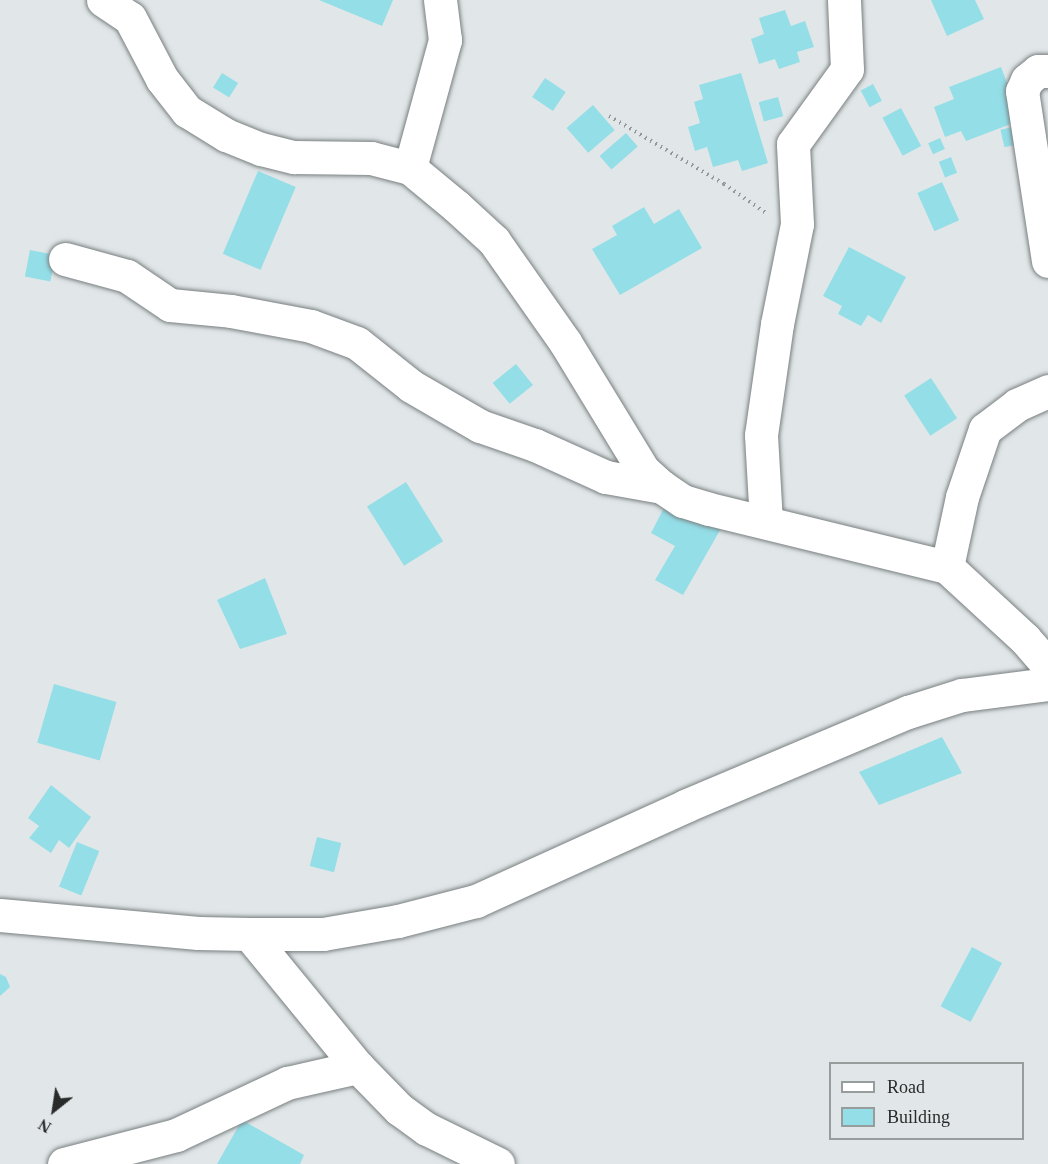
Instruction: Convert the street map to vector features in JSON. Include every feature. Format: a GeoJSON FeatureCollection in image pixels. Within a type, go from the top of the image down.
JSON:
{"type":"FeatureCollection","features":[{"type":"Feature","properties":{"kind":"street"},"geometry":{"type":"LineString","coordinates":[[103,0],[130,18],[162,79],[187,111],[225,135],[261,149],[294,157],[371,158],[410,168],[494,241],[565,342],[643,470],[662,487],[683,501],[947,567],[1025,639],[1048,665]]}},
{"type":"Feature","properties":{"kind":"street"},"geometry":{"type":"LineString","coordinates":[[410,168],[445,40],[440,0]]}},
{"type":"Feature","properties":{"kind":"street"},"geometry":{"type":"LineString","coordinates":[[766,522],[761,435],[777,324],[797,224],[793,144],[847,69],[844,0]]}},
{"type":"Feature","properties":{"kind":"street"},"geometry":{"type":"LineString","coordinates":[[1048,71],[1038,71],[1027,80],[1022,91],[1048,261]]}},
{"type":"Feature","properties":{"kind":"street"},"geometry":{"type":"LineString","coordinates":[[65,259],[127,276],[170,305],[231,311],[311,326],[357,343],[411,386],[480,426],[535,445],[606,477],[662,487]]}},
{"type":"Feature","properties":{"kind":"street"},"geometry":{"type":"LineString","coordinates":[[947,567],[962,496],[985,429],[1017,405],[1048,391]]}},
{"type":"Feature","properties":{"kind":"street"},"geometry":{"type":"LineString","coordinates":[[0,915],[198,933],[249,934],[323,934],[398,921],[476,901],[685,806],[908,712],[962,695],[1048,684]]}},
{"type":"Feature","properties":{"kind":"street"},"geometry":{"type":"LineString","coordinates":[[249,934],[358,1067],[399,1109],[427,1129],[498,1164]]}},
{"type":"Feature","properties":{"kind":"street"},"geometry":{"type":"LineString","coordinates":[[64,1164],[176,1135],[287,1083],[358,1067]]}},
{"type":"Feature","properties":{"kind":"path"},"geometry":{"type":"LineString","coordinates":[[609,116],[724,184],[765,213],[797,224]]}},
{"type":"Feature","properties":{"kind":"building"},"geometry":{"type":"Polygon","coordinates":[[[319,0],[393,0],[382,26],[319,0]]]}},
{"type":"Feature","properties":{"kind":"building"},"geometry":{"type":"Polygon","coordinates":[[[931,0],[975,0],[984,19],[947,36],[931,0]]]}},
{"type":"Feature","properties":{"kind":"building"},"geometry":{"type":"Polygon","coordinates":[[[785,10],[791,26],[805,21],[814,47],[797,52],[800,62],[779,69],[775,59],[759,64],[751,39],[764,34],[759,18],[785,10]]]}},
{"type":"Feature","properties":{"kind":"building"},"geometry":{"type":"Polygon","coordinates":[[[1001,67],[1021,120],[966,141],[961,131],[945,137],[934,107],[954,99],[949,87],[1001,67]]]}},
{"type":"Feature","properties":{"kind":"building"},"geometry":{"type":"Polygon","coordinates":[[[222,73],[238,83],[229,97],[213,87],[222,73]]]}},
{"type":"Feature","properties":{"kind":"building"},"geometry":{"type":"Polygon","coordinates":[[[741,73],[768,163],[742,171],[738,160],[713,167],[707,147],[695,151],[688,127],[700,123],[694,102],[703,99],[699,85],[741,73]]]}},
{"type":"Feature","properties":{"kind":"building"},"geometry":{"type":"Polygon","coordinates":[[[545,78],[566,92],[553,111],[532,97],[545,78]]]}},
{"type":"Feature","properties":{"kind":"building"},"geometry":{"type":"Polygon","coordinates":[[[873,84],[882,101],[870,107],[861,91],[873,84]]]}},
{"type":"Feature","properties":{"kind":"building"},"geometry":{"type":"Polygon","coordinates":[[[778,97],[783,116],[764,121],[759,102],[778,97]]]}},
{"type":"Feature","properties":{"kind":"building"},"geometry":{"type":"Polygon","coordinates":[[[593,105],[615,130],[588,153],[567,128],[593,105]]]}},
{"type":"Feature","properties":{"kind":"building"},"geometry":{"type":"Polygon","coordinates":[[[901,108],[921,146],[903,156],[882,118],[901,108]]]}},
{"type":"Feature","properties":{"kind":"building"},"geometry":{"type":"Polygon","coordinates":[[[1017,126],[1021,144],[1004,147],[1000,130],[1017,126]]]}},
{"type":"Feature","properties":{"kind":"building"},"geometry":{"type":"Polygon","coordinates":[[[626,133],[638,147],[611,170],[600,156],[626,133]]]}},
{"type":"Feature","properties":{"kind":"building"},"geometry":{"type":"Polygon","coordinates":[[[940,138],[945,149],[933,154],[928,143],[940,138]]]}},
{"type":"Feature","properties":{"kind":"building"},"geometry":{"type":"Polygon","coordinates":[[[951,157],[957,173],[945,178],[939,162],[951,157]]]}},
{"type":"Feature","properties":{"kind":"building"},"geometry":{"type":"Polygon","coordinates":[[[258,171],[296,187],[261,270],[223,254],[258,171]]]}},
{"type":"Feature","properties":{"kind":"building"},"geometry":{"type":"Polygon","coordinates":[[[942,182],[959,220],[934,231],[917,193],[942,182]]]}},
{"type":"Feature","properties":{"kind":"building"},"geometry":{"type":"Polygon","coordinates":[[[644,207],[654,224],[679,209],[702,248],[620,295],[592,249],[617,235],[612,226],[644,207]]]}},
{"type":"Feature","properties":{"kind":"building"},"geometry":{"type":"Polygon","coordinates":[[[849,247],[906,277],[881,323],[868,315],[861,326],[838,314],[842,306],[823,296],[849,247]]]}},
{"type":"Feature","properties":{"kind":"building"},"geometry":{"type":"Polygon","coordinates":[[[30,250],[56,255],[50,281],[25,277],[30,250]]]}},
{"type":"Feature","properties":{"kind":"building"},"geometry":{"type":"Polygon","coordinates":[[[516,364],[533,385],[510,404],[493,383],[516,364]]]}},
{"type":"Feature","properties":{"kind":"building"},"geometry":{"type":"Polygon","coordinates":[[[931,378],[957,418],[930,436],[904,395],[931,378]]]}},
{"type":"Feature","properties":{"kind":"building"},"geometry":{"type":"Polygon","coordinates":[[[406,482],[443,541],[404,566],[367,506],[406,482]]]}},
{"type":"Feature","properties":{"kind":"building"},"geometry":{"type":"Polygon","coordinates":[[[669,498],[723,525],[683,595],[655,580],[675,546],[651,533],[669,498]]]}},
{"type":"Feature","properties":{"kind":"building"},"geometry":{"type":"Polygon","coordinates":[[[265,578],[287,634],[240,649],[217,600],[265,578]]]}},
{"type":"Feature","properties":{"kind":"building"},"geometry":{"type":"Polygon","coordinates":[[[54,684],[116,702],[100,761],[37,743],[54,684]]]}},
{"type":"Feature","properties":{"kind":"building"},"geometry":{"type":"Polygon","coordinates":[[[942,737],[962,773],[879,805],[859,772],[942,737]]]}},
{"type":"Feature","properties":{"kind":"building"},"geometry":{"type":"Polygon","coordinates":[[[51,785],[91,817],[69,848],[59,840],[51,853],[29,838],[39,826],[28,818],[51,785]]]}},
{"type":"Feature","properties":{"kind":"building"},"geometry":{"type":"Polygon","coordinates":[[[317,837],[341,843],[334,872],[310,866],[317,837]]]}},
{"type":"Feature","properties":{"kind":"building"},"geometry":{"type":"Polygon","coordinates":[[[77,842],[99,851],[81,895],[59,887],[77,842]]]}},
{"type":"Feature","properties":{"kind":"building"},"geometry":{"type":"Polygon","coordinates":[[[972,947],[1002,963],[971,1022],[941,1006],[972,947]]]}},
{"type":"Feature","properties":{"kind":"building"},"geometry":{"type":"Polygon","coordinates":[[[0,974],[6,977],[10,987],[0,996],[0,974]]]}},
{"type":"Feature","properties":{"kind":"building"},"geometry":{"type":"Polygon","coordinates":[[[242,1120],[304,1155],[300,1164],[217,1164],[242,1120]]]}}]}
